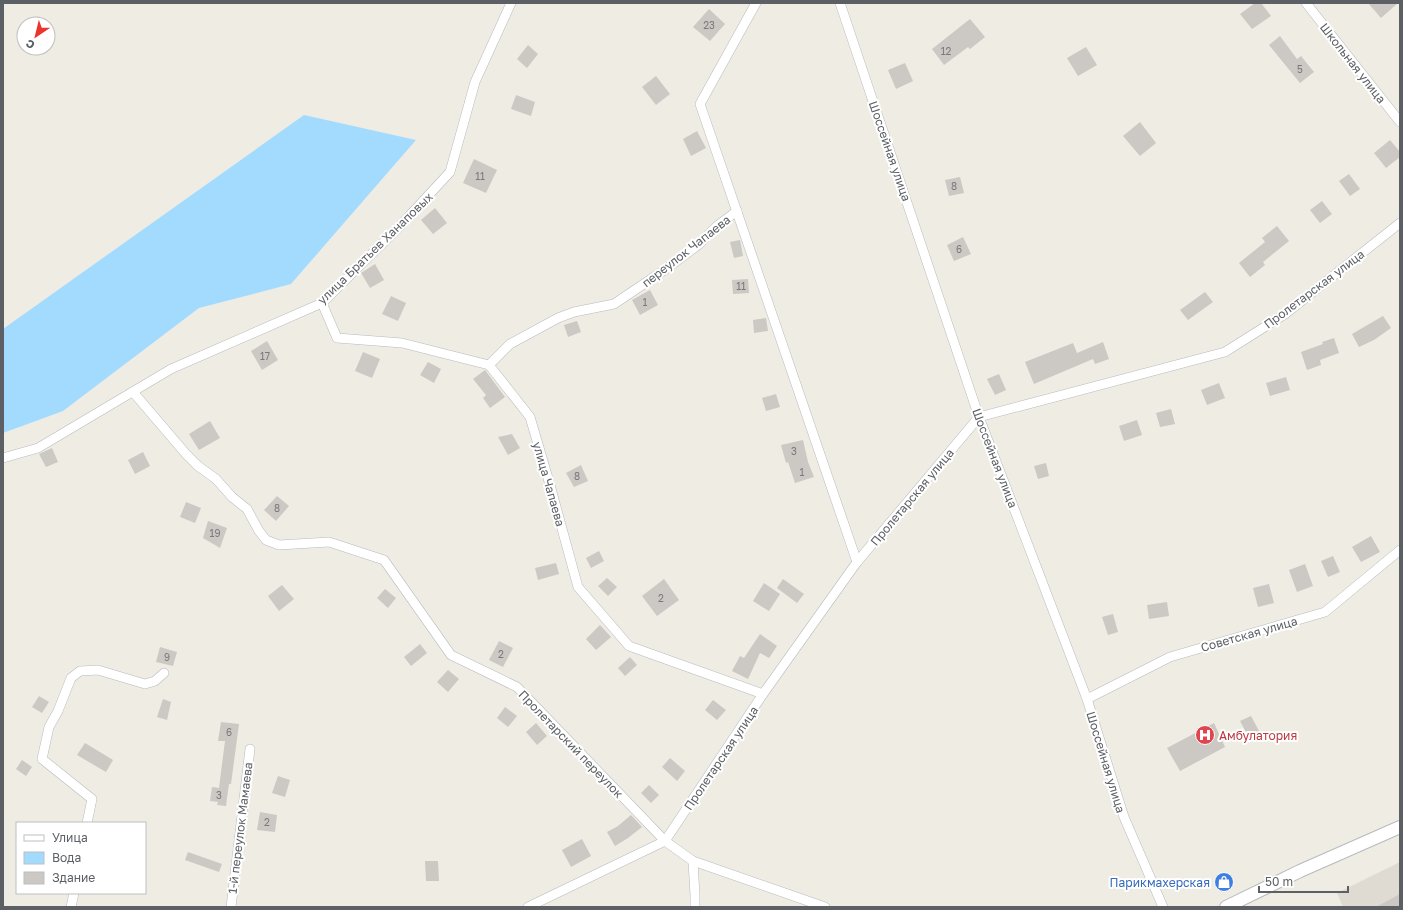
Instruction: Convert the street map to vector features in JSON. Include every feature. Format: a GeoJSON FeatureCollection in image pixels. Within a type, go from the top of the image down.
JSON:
{"type":"FeatureCollection","features":[{"type":"Feature","properties":{"kind":"street","name":"улица Братьев Ханаповых"},"geometry":{"type":"LineString","coordinates":[[3,458],[38,448],[171,369],[322,302],[400,226],[450,172],[475,82],[511,3]]}},
{"type":"Feature","properties":{"kind":"street"},"geometry":{"type":"LineString","coordinates":[[756,3],[700,104],[857,562]]}},
{"type":"Feature","properties":{"kind":"street","name":"Шоссейная улица"},"geometry":{"type":"LineString","coordinates":[[840,3],[979,417],[1087,699],[1124,817],[1164,907]]}},
{"type":"Feature","properties":{"kind":"street","name":"Школьная улица"},"geometry":{"type":"LineString","coordinates":[[1306,3],[1400,122]]}},
{"type":"Feature","properties":{"kind":"street","name":"переулок Чапаева"},"geometry":{"type":"LineString","coordinates":[[489,365],[510,344],[558,318],[574,312],[614,304],[642,286],[698,245],[717,226],[737,212]]}},
{"type":"Feature","properties":{"kind":"street","name":"Пролетарская улица"},"geometry":{"type":"LineString","coordinates":[[665,841],[764,694],[857,562],[979,417],[1225,352],[1285,314],[1399,226]]}},
{"type":"Feature","properties":{"kind":"street"},"geometry":{"type":"LineString","coordinates":[[322,302],[337,338],[402,343],[489,365]]}},
{"type":"Feature","properties":{"kind":"street","name":"улица Чапаева"},"geometry":{"type":"LineString","coordinates":[[489,365],[530,417],[578,587],[583,593],[629,646],[764,694]]}},
{"type":"Feature","properties":{"kind":"street","name":"Пролетарский переулок"},"geometry":{"type":"LineString","coordinates":[[133,392],[186,454],[198,466],[216,479],[232,497],[247,509],[258,531],[266,540],[278,545],[329,542],[384,560],[451,656],[517,688],[665,841],[693,860],[825,907]]}},
{"type":"Feature","properties":{"kind":"street","name":"Советская улица"},"geometry":{"type":"LineString","coordinates":[[1087,699],[1170,656],[1325,612],[1400,550]]}},
{"type":"Feature","properties":{"kind":"street"},"geometry":{"type":"LineString","coordinates":[[87,822],[92,799],[42,759],[49,727],[58,711],[71,678],[80,671],[98,670],[145,684],[154,681],[164,673]]}},
{"type":"Feature","properties":{"kind":"street","name":"1-й переулок Мамаева"},"geometry":{"type":"LineString","coordinates":[[231,907],[250,749]]}},
{"type":"Feature","properties":{"kind":"street"},"geometry":{"type":"LineString","coordinates":[[1226,907],[1300,871],[1400,827]]}},
{"type":"Feature","properties":{"kind":"street"},"geometry":{"type":"LineString","coordinates":[[528,907],[665,841]]}},
{"type":"Feature","properties":{"kind":"street"},"geometry":{"type":"LineString","coordinates":[[693,860],[695,907]]}},
{"type":"Feature","properties":{"kind":"street"},"geometry":{"type":"LineString","coordinates":[[71,907],[74,894]]}},
{"type":"Feature","properties":{"kind":"shaded area"},"geometry":{"type":"Polygon","coordinates":[[[1400,862],[1400,907],[1343,907],[1337,893],[1400,862]]]}},
{"type":"Feature","properties":{"kind":"water"},"geometry":{"type":"Polygon","coordinates":[[[304,115],[416,140],[291,284],[199,308],[63,411],[3,433],[3,329],[304,115]]]}},
{"type":"Feature","properties":{"kind":"building"},"geometry":{"type":"Polygon","coordinates":[[[1255,3],[1261,3],[1271,16],[1252,29],[1240,14],[1255,3]]]}},
{"type":"Feature","properties":{"kind":"building"},"geometry":{"type":"Polygon","coordinates":[[[1368,3],[1398,3],[1381,18],[1368,3]]]}},
{"type":"Feature","properties":{"kind":"building"},"geometry":{"type":"Polygon","coordinates":[[[709,9],[725,24],[710,41],[693,27],[709,9]]]}},
{"type":"Feature","properties":{"kind":"building"},"geometry":{"type":"Polygon","coordinates":[[[970,19],[985,37],[970,49],[968,47],[944,65],[932,49],[970,19]]]}},
{"type":"Feature","properties":{"kind":"building"},"geometry":{"type":"Polygon","coordinates":[[[1280,36],[1297,59],[1301,56],[1314,72],[1300,83],[1269,45],[1280,36]]]}},
{"type":"Feature","properties":{"kind":"building"},"geometry":{"type":"Polygon","coordinates":[[[528,45],[538,54],[527,68],[517,59],[528,45]]]}},
{"type":"Feature","properties":{"kind":"building"},"geometry":{"type":"Polygon","coordinates":[[[1086,47],[1097,65],[1078,76],[1067,58],[1086,47]]]}},
{"type":"Feature","properties":{"kind":"building"},"geometry":{"type":"Polygon","coordinates":[[[905,63],[913,81],[896,89],[888,70],[905,63]]]}},
{"type":"Feature","properties":{"kind":"building"},"geometry":{"type":"Polygon","coordinates":[[[656,76],[670,94],[656,105],[642,87],[656,76]]]}},
{"type":"Feature","properties":{"kind":"building"},"geometry":{"type":"Polygon","coordinates":[[[516,95],[535,102],[531,116],[511,109],[516,95]]]}},
{"type":"Feature","properties":{"kind":"building"},"geometry":{"type":"Polygon","coordinates":[[[1140,122],[1156,143],[1140,156],[1123,136],[1140,122]]]}},
{"type":"Feature","properties":{"kind":"building"},"geometry":{"type":"Polygon","coordinates":[[[697,131],[706,148],[691,156],[683,139],[697,131]]]}},
{"type":"Feature","properties":{"kind":"building"},"geometry":{"type":"Polygon","coordinates":[[[1390,140],[1400,152],[1400,157],[1386,168],[1374,153],[1390,140]]]}},
{"type":"Feature","properties":{"kind":"building"},"geometry":{"type":"Polygon","coordinates":[[[474,159],[497,170],[486,193],[463,183],[474,159]]]}},
{"type":"Feature","properties":{"kind":"building"},"geometry":{"type":"Polygon","coordinates":[[[1349,174],[1360,189],[1350,196],[1339,181],[1349,174]]]}},
{"type":"Feature","properties":{"kind":"building"},"geometry":{"type":"Polygon","coordinates":[[[960,177],[964,193],[949,196],[945,180],[960,177]]]}},
{"type":"Feature","properties":{"kind":"building"},"geometry":{"type":"Polygon","coordinates":[[[1322,201],[1332,214],[1320,223],[1310,210],[1322,201]]]}},
{"type":"Feature","properties":{"kind":"building"},"geometry":{"type":"Polygon","coordinates":[[[435,208],[447,223],[433,234],[421,220],[435,208]]]}},
{"type":"Feature","properties":{"kind":"building"},"geometry":{"type":"Polygon","coordinates":[[[1277,226],[1289,241],[1263,262],[1265,265],[1250,277],[1239,263],[1265,242],[1262,238],[1277,226]]]}},
{"type":"Feature","properties":{"kind":"building"},"geometry":{"type":"Polygon","coordinates":[[[963,237],[971,254],[954,261],[947,245],[963,237]]]}},
{"type":"Feature","properties":{"kind":"building"},"geometry":{"type":"Polygon","coordinates":[[[740,240],[743,256],[734,258],[730,242],[740,240]]]}},
{"type":"Feature","properties":{"kind":"building"},"geometry":{"type":"Polygon","coordinates":[[[375,264],[384,280],[370,288],[361,273],[375,264]]]}},
{"type":"Feature","properties":{"kind":"building"},"geometry":{"type":"Polygon","coordinates":[[[748,279],[749,293],[733,294],[732,280],[748,279]]]}},
{"type":"Feature","properties":{"kind":"building"},"geometry":{"type":"Polygon","coordinates":[[[650,290],[658,305],[640,315],[632,300],[650,290]]]}},
{"type":"Feature","properties":{"kind":"building"},"geometry":{"type":"Polygon","coordinates":[[[1205,292],[1213,302],[1188,320],[1180,310],[1205,292]]]}},
{"type":"Feature","properties":{"kind":"building"},"geometry":{"type":"Polygon","coordinates":[[[391,296],[406,303],[398,321],[382,314],[391,296]]]}},
{"type":"Feature","properties":{"kind":"building"},"geometry":{"type":"Polygon","coordinates":[[[1383,316],[1391,328],[1374,340],[1359,347],[1352,334],[1383,316]]]}},
{"type":"Feature","properties":{"kind":"building"},"geometry":{"type":"Polygon","coordinates":[[[766,318],[768,331],[754,333],[753,320],[766,318]]]}},
{"type":"Feature","properties":{"kind":"building"},"geometry":{"type":"Polygon","coordinates":[[[577,321],[581,332],[568,337],[564,325],[577,321]]]}},
{"type":"Feature","properties":{"kind":"building"},"geometry":{"type":"Polygon","coordinates":[[[1334,338],[1339,353],[1320,360],[1321,365],[1307,370],[1301,352],[1323,344],[1322,342],[1334,338]]]}},
{"type":"Feature","properties":{"kind":"building"},"geometry":{"type":"Polygon","coordinates":[[[267,341],[278,360],[262,370],[251,351],[267,341]]]}},
{"type":"Feature","properties":{"kind":"building"},"geometry":{"type":"Polygon","coordinates":[[[1103,342],[1109,359],[1095,364],[1093,359],[1034,384],[1025,362],[1073,343],[1077,353],[1103,342]]]}},
{"type":"Feature","properties":{"kind":"building"},"geometry":{"type":"Polygon","coordinates":[[[363,352],[380,359],[372,378],[355,371],[363,352]]]}},
{"type":"Feature","properties":{"kind":"building"},"geometry":{"type":"Polygon","coordinates":[[[428,362],[441,369],[434,383],[420,375],[428,362]]]}},
{"type":"Feature","properties":{"kind":"building"},"geometry":{"type":"Polygon","coordinates":[[[485,370],[505,397],[490,408],[483,398],[486,395],[473,379],[485,370]]]}},
{"type":"Feature","properties":{"kind":"building"},"geometry":{"type":"Polygon","coordinates":[[[999,374],[1006,390],[995,395],[987,379],[999,374]]]}},
{"type":"Feature","properties":{"kind":"building"},"geometry":{"type":"Polygon","coordinates":[[[1286,377],[1290,390],[1270,396],[1266,383],[1286,377]]]}},
{"type":"Feature","properties":{"kind":"building"},"geometry":{"type":"Polygon","coordinates":[[[1219,383],[1225,398],[1207,405],[1201,390],[1219,383]]]}},
{"type":"Feature","properties":{"kind":"building"},"geometry":{"type":"Polygon","coordinates":[[[776,394],[780,407],[766,411],[762,398],[776,394]]]}},
{"type":"Feature","properties":{"kind":"building"},"geometry":{"type":"Polygon","coordinates":[[[1171,409],[1175,424],[1160,427],[1156,413],[1171,409]]]}},
{"type":"Feature","properties":{"kind":"building"},"geometry":{"type":"Polygon","coordinates":[[[1137,420],[1142,435],[1124,441],[1119,426],[1137,420]]]}},
{"type":"Feature","properties":{"kind":"building"},"geometry":{"type":"Polygon","coordinates":[[[210,421],[220,438],[199,450],[189,434],[210,421]]]}},
{"type":"Feature","properties":{"kind":"building"},"geometry":{"type":"Polygon","coordinates":[[[512,434],[520,448],[508,455],[498,437],[512,434]]]}},
{"type":"Feature","properties":{"kind":"building"},"geometry":{"type":"Polygon","coordinates":[[[803,440],[808,462],[814,477],[795,483],[788,462],[786,463],[781,445],[803,440]]]}},
{"type":"Feature","properties":{"kind":"building"},"geometry":{"type":"Polygon","coordinates":[[[52,448],[58,462],[46,467],[39,454],[52,448]]]}},
{"type":"Feature","properties":{"kind":"building"},"geometry":{"type":"Polygon","coordinates":[[[143,452],[150,466],[135,474],[128,460],[143,452]]]}},
{"type":"Feature","properties":{"kind":"building"},"geometry":{"type":"Polygon","coordinates":[[[1046,463],[1049,476],[1038,479],[1034,466],[1046,463]]]}},
{"type":"Feature","properties":{"kind":"building"},"geometry":{"type":"Polygon","coordinates":[[[581,465],[588,481],[574,487],[566,473],[581,465]]]}},
{"type":"Feature","properties":{"kind":"building"},"geometry":{"type":"Polygon","coordinates":[[[277,496],[289,506],[276,521],[264,510],[277,496]]]}},
{"type":"Feature","properties":{"kind":"building"},"geometry":{"type":"Polygon","coordinates":[[[186,502],[201,508],[195,523],[180,517],[186,502]]]}},
{"type":"Feature","properties":{"kind":"building"},"geometry":{"type":"Polygon","coordinates":[[[208,521],[227,528],[220,548],[203,538],[208,521]]]}},
{"type":"Feature","properties":{"kind":"building"},"geometry":{"type":"Polygon","coordinates":[[[1371,536],[1380,552],[1361,562],[1352,547],[1371,536]]]}},
{"type":"Feature","properties":{"kind":"building"},"geometry":{"type":"Polygon","coordinates":[[[599,551],[604,561],[591,568],[586,558],[599,551]]]}},
{"type":"Feature","properties":{"kind":"building"},"geometry":{"type":"Polygon","coordinates":[[[1333,556],[1340,572],[1328,577],[1321,561],[1333,556]]]}},
{"type":"Feature","properties":{"kind":"building"},"geometry":{"type":"Polygon","coordinates":[[[556,563],[559,574],[538,580],[535,568],[556,563]]]}},
{"type":"Feature","properties":{"kind":"building"},"geometry":{"type":"Polygon","coordinates":[[[1305,564],[1313,586],[1297,592],[1289,570],[1305,564]]]}},
{"type":"Feature","properties":{"kind":"building"},"geometry":{"type":"Polygon","coordinates":[[[607,578],[617,587],[608,596],[598,586],[607,578]]]}},
{"type":"Feature","properties":{"kind":"building"},"geometry":{"type":"Polygon","coordinates":[[[664,579],[679,600],[657,616],[642,596],[664,579]]]}},
{"type":"Feature","properties":{"kind":"building"},"geometry":{"type":"Polygon","coordinates":[[[783,579],[804,594],[797,603],[777,588],[783,579]]]}},
{"type":"Feature","properties":{"kind":"building"},"geometry":{"type":"Polygon","coordinates":[[[764,583],[780,594],[769,611],[753,601],[764,583]]]}},
{"type":"Feature","properties":{"kind":"building"},"geometry":{"type":"Polygon","coordinates":[[[1269,584],[1274,603],[1258,607],[1253,588],[1269,584]]]}},
{"type":"Feature","properties":{"kind":"building"},"geometry":{"type":"Polygon","coordinates":[[[282,585],[294,599],[279,611],[268,596],[282,585]]]}},
{"type":"Feature","properties":{"kind":"building"},"geometry":{"type":"Polygon","coordinates":[[[385,589],[396,598],[388,608],[377,598],[385,589]]]}},
{"type":"Feature","properties":{"kind":"building"},"geometry":{"type":"Polygon","coordinates":[[[1167,602],[1169,616],[1149,619],[1147,605],[1167,602]]]}},
{"type":"Feature","properties":{"kind":"building"},"geometry":{"type":"Polygon","coordinates":[[[1113,614],[1118,632],[1108,635],[1102,617],[1113,614]]]}},
{"type":"Feature","properties":{"kind":"building"},"geometry":{"type":"Polygon","coordinates":[[[600,625],[611,637],[596,650],[586,639],[600,625]]]}},
{"type":"Feature","properties":{"kind":"building"},"geometry":{"type":"Polygon","coordinates":[[[760,634],[777,646],[769,658],[760,653],[748,679],[732,671],[740,656],[744,658],[760,634]]]}},
{"type":"Feature","properties":{"kind":"building"},"geometry":{"type":"Polygon","coordinates":[[[499,641],[513,648],[503,667],[489,660],[499,641]]]}},
{"type":"Feature","properties":{"kind":"building"},"geometry":{"type":"Polygon","coordinates":[[[420,644],[427,653],[411,666],[404,657],[420,644]]]}},
{"type":"Feature","properties":{"kind":"building"},"geometry":{"type":"Polygon","coordinates":[[[160,647],[177,652],[173,666],[156,662],[160,647]]]}},
{"type":"Feature","properties":{"kind":"building"},"geometry":{"type":"Polygon","coordinates":[[[630,657],[637,665],[625,676],[618,668],[630,657]]]}},
{"type":"Feature","properties":{"kind":"building"},"geometry":{"type":"Polygon","coordinates":[[[448,670],[459,679],[448,692],[437,682],[448,670]]]}},
{"type":"Feature","properties":{"kind":"building"},"geometry":{"type":"Polygon","coordinates":[[[39,696],[49,702],[42,713],[32,707],[39,696]]]}},
{"type":"Feature","properties":{"kind":"building"},"geometry":{"type":"Polygon","coordinates":[[[163,699],[171,702],[167,720],[157,717],[163,699]]]}},
{"type":"Feature","properties":{"kind":"building"},"geometry":{"type":"Polygon","coordinates":[[[713,700],[726,710],[717,720],[705,710],[713,700]]]}},
{"type":"Feature","properties":{"kind":"building"},"geometry":{"type":"Polygon","coordinates":[[[505,707],[517,716],[508,727],[497,718],[505,707]]]}},
{"type":"Feature","properties":{"kind":"building"},"geometry":{"type":"Polygon","coordinates":[[[1251,716],[1259,731],[1248,736],[1240,721],[1251,716]]]}},
{"type":"Feature","properties":{"kind":"building"},"geometry":{"type":"Polygon","coordinates":[[[221,722],[239,724],[231,784],[229,784],[226,806],[217,805],[218,802],[210,801],[212,787],[219,788],[225,741],[218,741],[221,722]]]}},
{"type":"Feature","properties":{"kind":"building"},"geometry":{"type":"Polygon","coordinates":[[[536,723],[547,736],[537,745],[526,732],[536,723]]]}},
{"type":"Feature","properties":{"kind":"building","name":"Амбулатория"},"geometry":{"type":"Polygon","coordinates":[[[1214,723],[1225,747],[1180,771],[1167,748],[1214,723]]]}},
{"type":"Feature","properties":{"kind":"building"},"geometry":{"type":"Polygon","coordinates":[[[85,743],[113,760],[106,772],[77,755],[85,743]]]}},
{"type":"Feature","properties":{"kind":"building"},"geometry":{"type":"Polygon","coordinates":[[[670,758],[685,771],[677,781],[662,767],[670,758]]]}},
{"type":"Feature","properties":{"kind":"building"},"geometry":{"type":"Polygon","coordinates":[[[22,760],[32,767],[26,776],[16,769],[22,760]]]}},
{"type":"Feature","properties":{"kind":"building"},"geometry":{"type":"Polygon","coordinates":[[[278,776],[290,780],[285,797],[272,793],[278,776]]]}},
{"type":"Feature","properties":{"kind":"building"},"geometry":{"type":"Polygon","coordinates":[[[649,785],[659,795],[651,803],[641,793],[649,785]]]}},
{"type":"Feature","properties":{"kind":"building"},"geometry":{"type":"Polygon","coordinates":[[[260,812],[277,815],[275,832],[257,830],[260,812]]]}},
{"type":"Feature","properties":{"kind":"building"},"geometry":{"type":"Polygon","coordinates":[[[631,815],[642,827],[615,846],[607,832],[618,826],[631,815]]]}},
{"type":"Feature","properties":{"kind":"building"},"geometry":{"type":"Polygon","coordinates":[[[582,839],[591,856],[571,867],[562,850],[582,839]]]}},
{"type":"Feature","properties":{"kind":"building"},"geometry":{"type":"Polygon","coordinates":[[[188,852],[222,864],[219,872],[185,860],[188,852]]]}},
{"type":"Feature","properties":{"kind":"building"},"geometry":{"type":"Polygon","coordinates":[[[425,861],[438,861],[439,881],[426,881],[425,861]]]}},
{"type":"Feature","properties":{"kind":"building"},"geometry":{"type":"Polygon","coordinates":[[[1400,894],[1400,907],[1376,907],[1400,894]]]}},
{"type":"Feature","properties":{"kind":"place","name":"Амбулатория"},"geometry":{"type":"Point","coordinates":[1205,735]}},
{"type":"Feature","properties":{"kind":"place","name":"Парикмахерская"},"geometry":{"type":"Point","coordinates":[1224,882]}}]}
